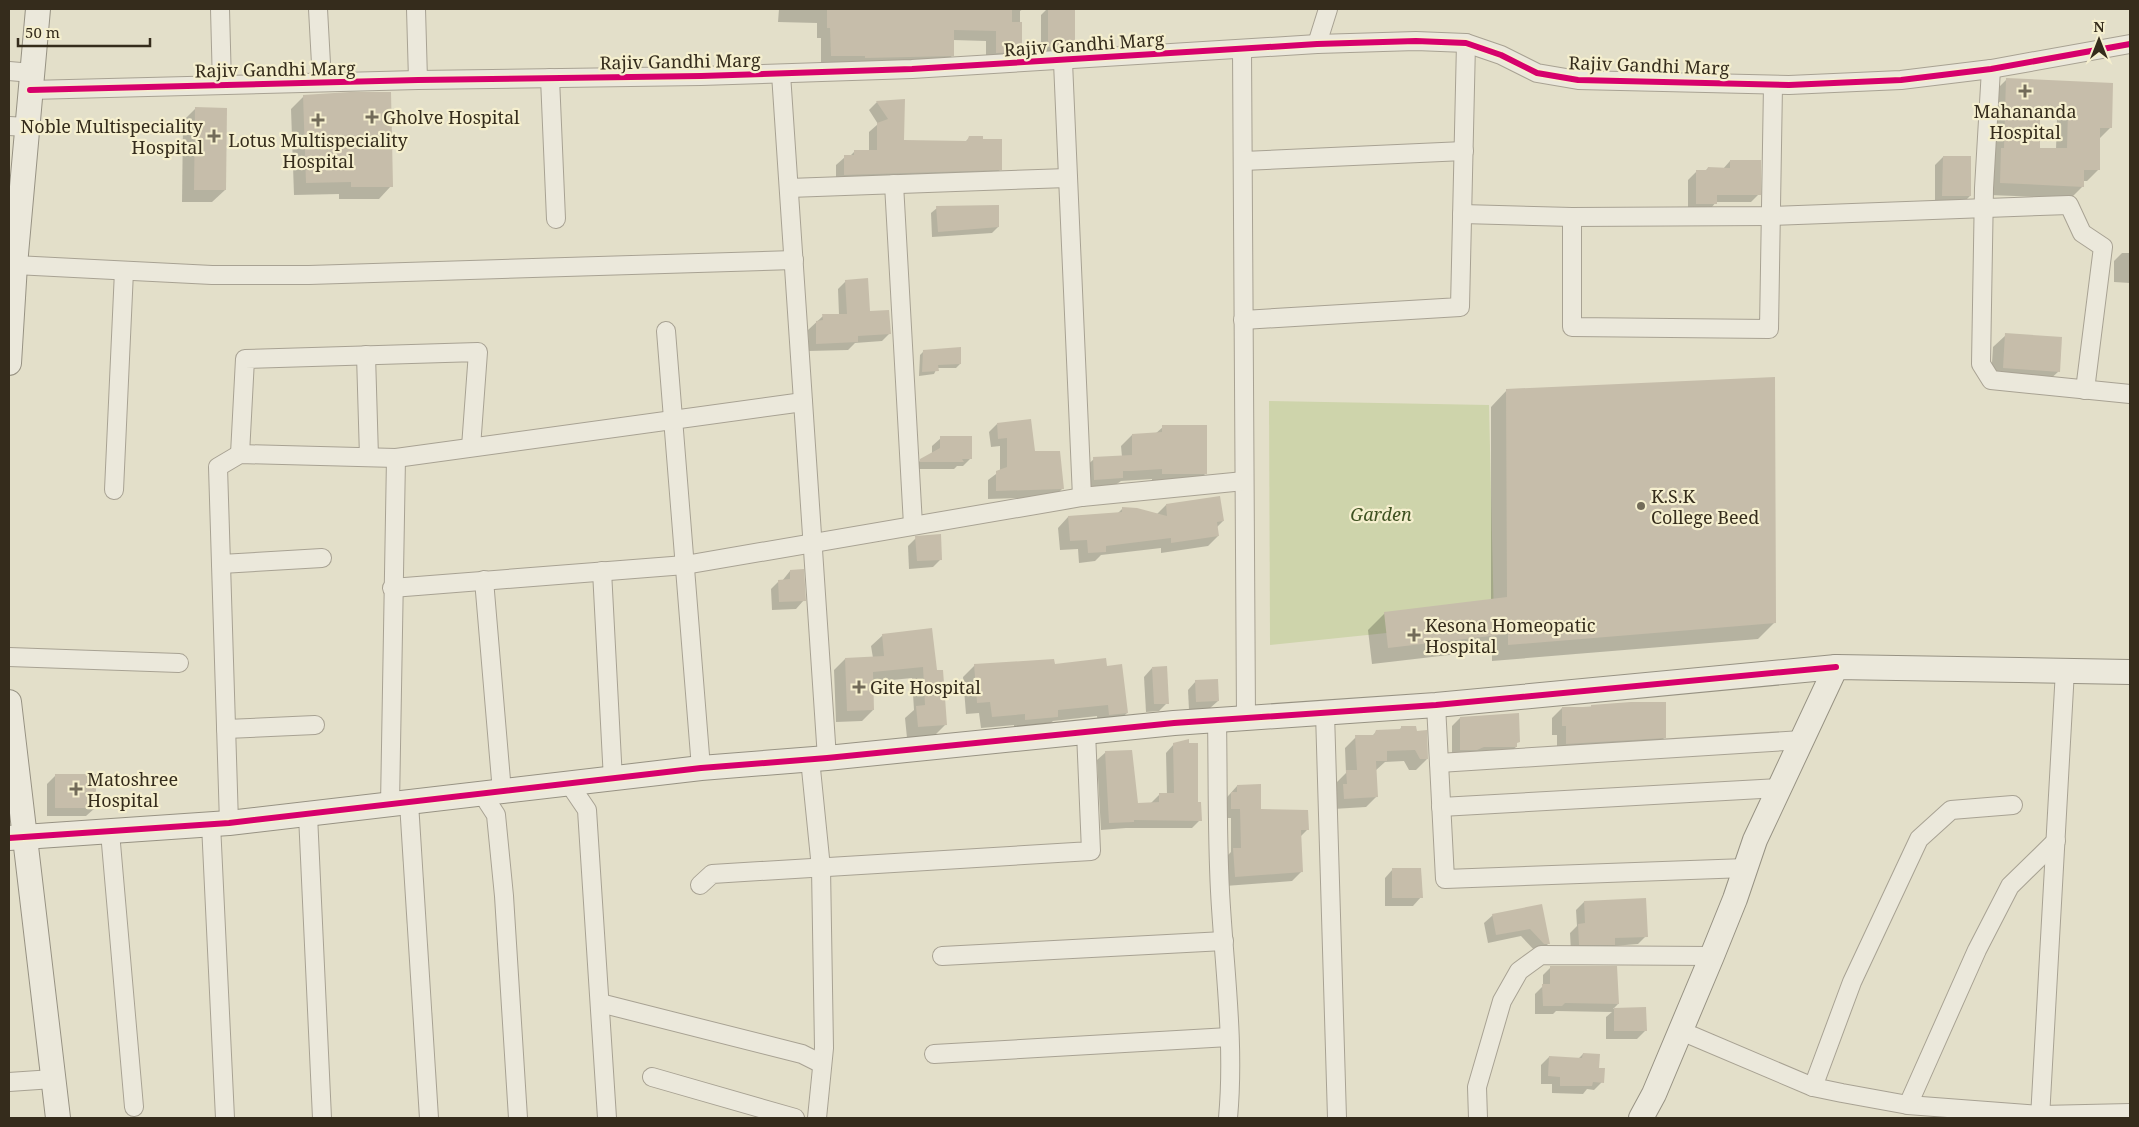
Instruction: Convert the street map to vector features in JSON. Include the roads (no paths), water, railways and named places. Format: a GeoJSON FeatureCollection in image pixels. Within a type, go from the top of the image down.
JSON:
{"type":"FeatureCollection","features":[{"type":"Feature","properties":{"kind":"street"},"geometry":{"type":"LineString","coordinates":[[9,363],[18,126],[24,78],[38,9]]}},
{"type":"Feature","properties":{"kind":"street"},"geometry":{"type":"LineString","coordinates":[[220,9],[222,85]]}},
{"type":"Feature","properties":{"kind":"street"},"geometry":{"type":"LineString","coordinates":[[318,9],[322,82]]}},
{"type":"Feature","properties":{"kind":"street"},"geometry":{"type":"LineString","coordinates":[[416,9],[418,80]]}},
{"type":"Feature","properties":{"kind":"street"},"geometry":{"type":"LineString","coordinates":[[1317,44],[1328,9]]}},
{"type":"Feature","properties":{"kind":"street","name":"Rajiv Gandhi Marg"},"geometry":{"type":"LineString","coordinates":[[24,78],[222,85],[782,74],[1063,62],[1317,44],[1416,41],[1466,43],[1501,55],[1537,73],[1578,80],[1773,85],[1901,80],[1991,69],[2130,44]]}},
{"type":"Feature","properties":{"kind":"street"},"geometry":{"type":"LineString","coordinates":[[1243,320],[1460,308],[1466,43]]}},
{"type":"Feature","properties":{"kind":"street"},"geometry":{"type":"LineString","coordinates":[[1242,49],[1246,718]]}},
{"type":"Feature","properties":{"kind":"street"},"geometry":{"type":"LineString","coordinates":[[1063,62],[1082,497]]}},
{"type":"Feature","properties":{"kind":"street"},"geometry":{"type":"LineString","coordinates":[[1991,69],[1984,207],[1981,364],[1991,380],[2130,394]]}},
{"type":"Feature","properties":{"kind":"street"},"geometry":{"type":"LineString","coordinates":[[782,74],[813,544],[821,868],[822,1064],[817,1118]]}},
{"type":"Feature","properties":{"kind":"street"},"geometry":{"type":"LineString","coordinates":[[550,78],[556,219]]}},
{"type":"Feature","properties":{"kind":"street"},"geometry":{"type":"LineString","coordinates":[[1572,217],[1572,327],[1769,329],[1773,85]]}},
{"type":"Feature","properties":{"kind":"street"},"geometry":{"type":"LineString","coordinates":[[1242,161],[1464,151]]}},
{"type":"Feature","properties":{"kind":"street"},"geometry":{"type":"LineString","coordinates":[[789,188],[1068,178]]}},
{"type":"Feature","properties":{"kind":"street"},"geometry":{"type":"LineString","coordinates":[[894,184],[914,525]]}},
{"type":"Feature","properties":{"kind":"street"},"geometry":{"type":"LineString","coordinates":[[1462,214],[1572,217],[1771,216],[2069,205],[2082,233],[2103,248],[2085,390]]}},
{"type":"Feature","properties":{"kind":"street"},"geometry":{"type":"LineString","coordinates":[[14,265],[124,271],[309,275],[794,260]]}},
{"type":"Feature","properties":{"kind":"street"},"geometry":{"type":"LineString","coordinates":[[114,490],[124,271]]}},
{"type":"Feature","properties":{"kind":"street"},"geometry":{"type":"LineString","coordinates":[[666,331],[701,768]]}},
{"type":"Feature","properties":{"kind":"street"},"geometry":{"type":"LineString","coordinates":[[240,454],[245,359],[478,352],[470,447]]}},
{"type":"Feature","properties":{"kind":"street"},"geometry":{"type":"LineString","coordinates":[[366,355],[369,457]]}},
{"type":"Feature","properties":{"kind":"street"},"geometry":{"type":"LineString","coordinates":[[225,1118],[220,824],[226,729],[218,467],[240,454],[396,458],[803,402]]}},
{"type":"Feature","properties":{"kind":"street"},"geometry":{"type":"LineString","coordinates":[[396,458],[392,588],[399,804],[429,1118]]}},
{"type":"Feature","properties":{"kind":"street"},"geometry":{"type":"LineString","coordinates":[[392,588],[685,565],[1082,497],[1244,481]]}},
{"type":"Feature","properties":{"kind":"street"},"geometry":{"type":"LineString","coordinates":[[221,564],[322,558]]}},
{"type":"Feature","properties":{"kind":"street"},"geometry":{"type":"LineString","coordinates":[[602,571],[613,780]]}},
{"type":"Feature","properties":{"kind":"street"},"geometry":{"type":"LineString","coordinates":[[484,580],[492,794],[496,815],[504,896],[518,1118]]}},
{"type":"Feature","properties":{"kind":"street"},"geometry":{"type":"LineString","coordinates":[[9,657],[180,663]]}},
{"type":"Feature","properties":{"kind":"street"},"geometry":{"type":"LineString","coordinates":[[1641,1118],[1654,1094],[1712,956],[1755,840],[1836,668]]}},
{"type":"Feature","properties":{"kind":"street"},"geometry":{"type":"LineString","coordinates":[[16,838],[220,824],[613,780],[701,768],[818,759],[1086,732],[1217,720],[1436,705],[1836,668],[2130,672]]}},
{"type":"Feature","properties":{"kind":"street"},"geometry":{"type":"LineString","coordinates":[[2041,1116],[2065,670]]}},
{"type":"Feature","properties":{"kind":"street"},"geometry":{"type":"LineString","coordinates":[[9,702],[16,838],[58,1118]]}},
{"type":"Feature","properties":{"kind":"street"},"geometry":{"type":"LineString","coordinates":[[1436,705],[1445,879],[1746,868]]}},
{"type":"Feature","properties":{"kind":"street"},"geometry":{"type":"LineString","coordinates":[[1325,713],[1337,1118]]}},
{"type":"Feature","properties":{"kind":"street"},"geometry":{"type":"LineString","coordinates":[[1217,720],[1220,891],[1231,1081],[1228,1118]]}},
{"type":"Feature","properties":{"kind":"street"},"geometry":{"type":"LineString","coordinates":[[226,729],[315,725]]}},
{"type":"Feature","properties":{"kind":"street"},"geometry":{"type":"LineString","coordinates":[[700,885],[712,874],[1091,852],[1086,732]]}},
{"type":"Feature","properties":{"kind":"street"},"geometry":{"type":"LineString","coordinates":[[1439,763],[1802,740]]}},
{"type":"Feature","properties":{"kind":"street"},"geometry":{"type":"LineString","coordinates":[[570,785],[587,810],[607,1118]]}},
{"type":"Feature","properties":{"kind":"street"},"geometry":{"type":"LineString","coordinates":[[1441,807],[1779,788]]}},
{"type":"Feature","properties":{"kind":"street"},"geometry":{"type":"LineString","coordinates":[[1813,1087],[1852,982],[1919,839],[1951,810],[2013,805]]}},
{"type":"Feature","properties":{"kind":"street"},"geometry":{"type":"LineString","coordinates":[[308,815],[322,1118]]}},
{"type":"Feature","properties":{"kind":"street"},"geometry":{"type":"LineString","coordinates":[[110,832],[134,1108]]}},
{"type":"Feature","properties":{"kind":"street"},"geometry":{"type":"LineString","coordinates":[[1908,1105],[1976,950],[2010,886],[2056,841]]}},
{"type":"Feature","properties":{"kind":"street"},"geometry":{"type":"LineString","coordinates":[[942,956],[1224,941]]}},
{"type":"Feature","properties":{"kind":"street"},"geometry":{"type":"LineString","coordinates":[[1478,1118],[1477,1087],[1502,1001],[1519,971],[1541,955],[1712,956]]}},
{"type":"Feature","properties":{"kind":"street"},"geometry":{"type":"LineString","coordinates":[[600,1003],[802,1054],[822,1064]]}},
{"type":"Feature","properties":{"kind":"street"},"geometry":{"type":"LineString","coordinates":[[1681,1031],[1813,1087],[1908,1105],[2041,1116],[2130,1113]]}},
{"type":"Feature","properties":{"kind":"street"},"geometry":{"type":"LineString","coordinates":[[934,1054],[1229,1037]]}},
{"type":"Feature","properties":{"kind":"street"},"geometry":{"type":"LineString","coordinates":[[652,1077],[795,1118]]}},
{"type":"Feature","properties":{"kind":"street"},"geometry":{"type":"LineString","coordinates":[[9,1082],[53,1079]]}},
{"type":"Feature","properties":{"kind":"place","name":"Mahananda Hospital"},"geometry":{"type":"Point","coordinates":[2025,91]}},
{"type":"Feature","properties":{"kind":"place","name":"Gholve Hospital"},"geometry":{"type":"Point","coordinates":[372,117]}},
{"type":"Feature","properties":{"kind":"place","name":"Lotus Multispeciality Hospital"},"geometry":{"type":"Point","coordinates":[318,120]}},
{"type":"Feature","properties":{"kind":"place","name":"Noble Multispeciality Hospital"},"geometry":{"type":"Point","coordinates":[214,136]}},
{"type":"Feature","properties":{"kind":"place","name":"K.S.K College Beed"},"geometry":{"type":"Point","coordinates":[1641,506]}},
{"type":"Feature","properties":{"kind":"place","name":"Kesona Homeopatic Hospital"},"geometry":{"type":"Point","coordinates":[1414,635]}},
{"type":"Feature","properties":{"kind":"place","name":"Gite Hospital"},"geometry":{"type":"Point","coordinates":[859,687]}},
{"type":"Feature","properties":{"kind":"place","name":"Matoshree Hospital"},"geometry":{"type":"Point","coordinates":[76,789]}},
{"type":"Feature","properties":{"kind":"park label","name":"Garden"},"geometry":{"type":"Point","coordinates":[1381,514]}}]}
